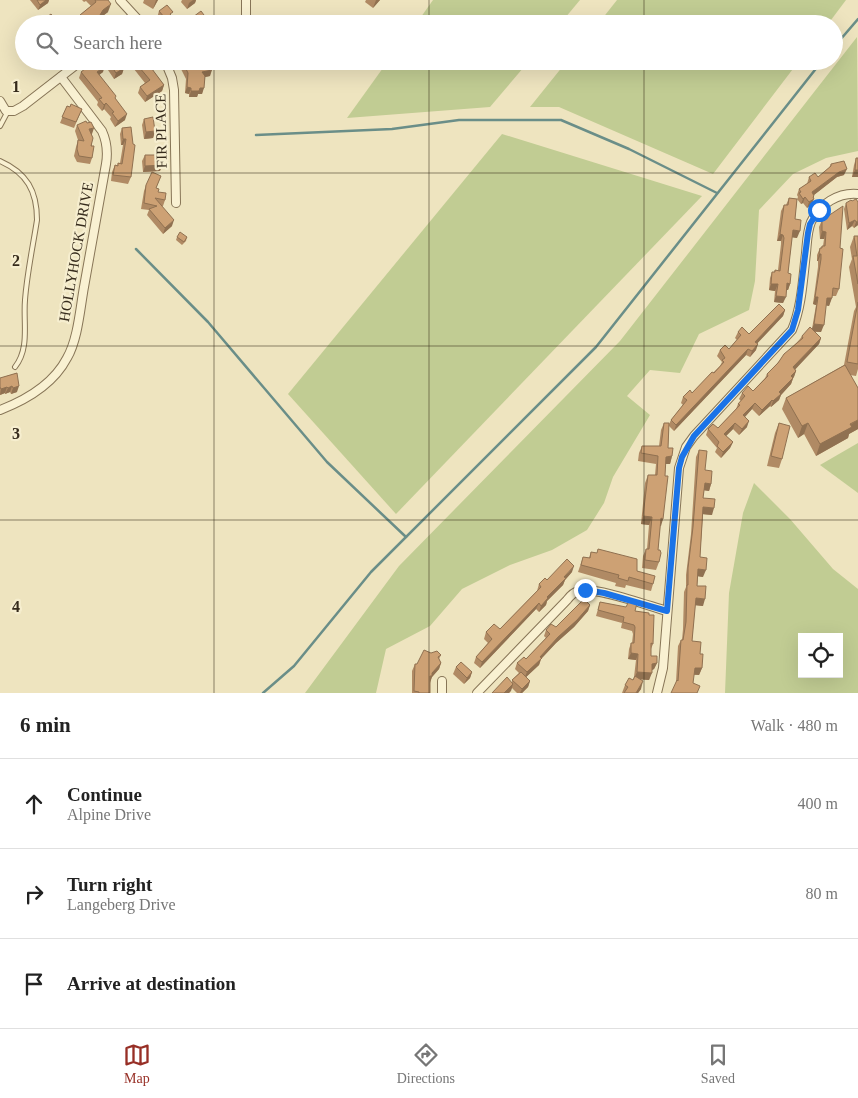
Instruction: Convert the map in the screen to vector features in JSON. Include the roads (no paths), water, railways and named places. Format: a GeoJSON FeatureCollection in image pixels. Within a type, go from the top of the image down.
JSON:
{"type":"FeatureCollection","features":[{"type":"Feature","properties":{"kind":"street"},"geometry":{"type":"LineString","coordinates":[[120,0],[133,15]]}},
{"type":"Feature","properties":{"kind":"street"},"geometry":{"type":"LineString","coordinates":[[246,0],[246,15]]}},
{"type":"Feature","properties":{"kind":"street"},"geometry":{"type":"LineString","coordinates":[[0,102],[3,109],[14,111],[69,70]]}},
{"type":"Feature","properties":{"kind":"street","name":"FIR PLACE"},"geometry":{"type":"LineString","coordinates":[[169,70],[174,90],[176,202]]}},
{"type":"Feature","properties":{"kind":"street","name":"HOLLYHOCK DRIVE"},"geometry":{"type":"LineString","coordinates":[[0,410],[34,393],[62,366],[71,350],[81,306],[107,150],[106,139],[102,131],[61,77]]}},
{"type":"Feature","properties":{"kind":"street"},"geometry":{"type":"LineString","coordinates":[[657,693],[663,668],[679,468],[682,457],[694,436],[792,330],[798,310],[808,233],[814,217],[819,210],[838,196],[858,194]]}},
{"type":"Feature","properties":{"kind":"street"},"geometry":{"type":"LineString","coordinates":[[477,693],[567,600],[579,591],[592,590],[667,611]]}},
{"type":"Feature","properties":{"kind":"street"},"geometry":{"type":"LineString","coordinates":[[442,681],[442,693]]}},
{"type":"Feature","properties":{"kind":"lane"},"geometry":{"type":"LineString","coordinates":[[0,126],[8,111]]}},
{"type":"Feature","properties":{"kind":"lane"},"geometry":{"type":"LineString","coordinates":[[0,161],[19,173],[30,186],[36,199],[37,208],[37,220],[25,302],[25,335],[20,361],[15,367]]}},
{"type":"Feature","properties":{"kind":"waterway"},"geometry":{"type":"LineString","coordinates":[[843,36],[858,19]]}},
{"type":"Feature","properties":{"kind":"waterway"},"geometry":{"type":"LineString","coordinates":[[263,693],[294,666],[371,572],[596,347],[815,70]]}},
{"type":"Feature","properties":{"kind":"waterway"},"geometry":{"type":"LineString","coordinates":[[256,135],[392,129],[459,120],[561,120],[629,149],[717,193]]}},
{"type":"Feature","properties":{"kind":"waterway"},"geometry":{"type":"LineString","coordinates":[[136,249],[208,322],[327,462],[406,537]]}}]}
